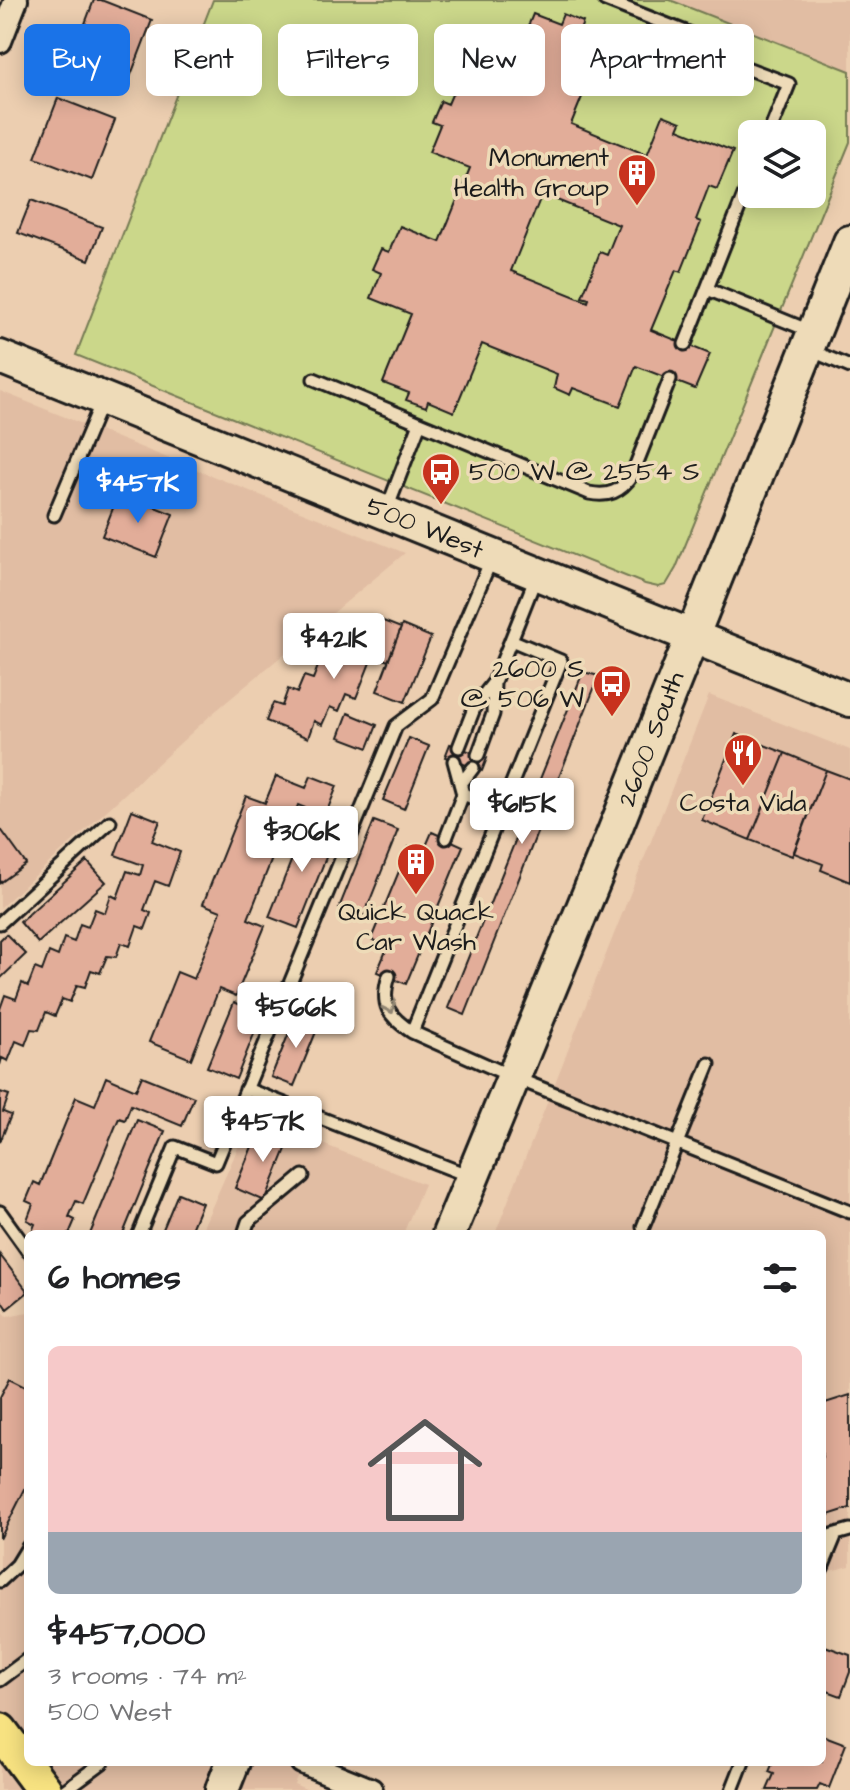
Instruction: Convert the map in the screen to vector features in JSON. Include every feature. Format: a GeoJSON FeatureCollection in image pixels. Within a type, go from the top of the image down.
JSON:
{"type":"FeatureCollection","features":[{"type":"Feature","properties":{"kind":"main road","name":"2600 South"},"geometry":{"type":"LineString","coordinates":[[451,1230],[850,242]]}},
{"type":"Feature","properties":{"kind":"main road","name":"500 West"},"geometry":{"type":"LineString","coordinates":[[0,357],[850,700]]}},
{"type":"Feature","properties":{"kind":"main road"},"geometry":{"type":"LineString","coordinates":[[0,1731],[24,1763]]}},
{"type":"Feature","properties":{"kind":"main road"},"geometry":{"type":"LineString","coordinates":[[26,1766],[44,1790]]}},
{"type":"Feature","properties":{"kind":"main road"},"geometry":{"type":"LineString","coordinates":[[222,1790],[231,1766]]}},
{"type":"Feature","properties":{"kind":"street"},"geometry":{"type":"LineString","coordinates":[[0,41],[16,0]]}},
{"type":"Feature","properties":{"kind":"street"},"geometry":{"type":"LineString","coordinates":[[312,1766],[371,1790]]}},
{"type":"Feature","properties":{"kind":"lane"},"geometry":{"type":"LineString","coordinates":[[605,0],[696,36],[736,64],[789,84],[775,120]]}},
{"type":"Feature","properties":{"kind":"lane"},"geometry":{"type":"LineString","coordinates":[[685,344],[739,208]]}},
{"type":"Feature","properties":{"kind":"lane"},"geometry":{"type":"LineString","coordinates":[[707,289],[810,341],[850,367]]}},
{"type":"Feature","properties":{"kind":"lane"},"geometry":{"type":"LineString","coordinates":[[314,379],[589,493],[605,495],[621,488],[632,475],[670,379]]}},
{"type":"Feature","properties":{"kind":"lane"},"geometry":{"type":"LineString","coordinates":[[54,515],[103,399]]}},
{"type":"Feature","properties":{"kind":"lane"},"geometry":{"type":"LineString","coordinates":[[386,512],[420,423]]}},
{"type":"Feature","properties":{"kind":"lane"},"geometry":{"type":"LineString","coordinates":[[141,1230],[175,1147],[216,1163],[396,726],[432,699],[493,555]]}},
{"type":"Feature","properties":{"kind":"lane"},"geometry":{"type":"LineString","coordinates":[[459,747],[475,706],[494,682],[537,573]]}},
{"type":"Feature","properties":{"kind":"lane"},"geometry":{"type":"LineString","coordinates":[[412,1032],[561,661],[511,640]]}},
{"type":"Feature","properties":{"kind":"lane"},"geometry":{"type":"LineString","coordinates":[[478,755],[493,714],[494,682]]}},
{"type":"Feature","properties":{"kind":"lane"},"geometry":{"type":"LineString","coordinates":[[454,761],[462,789],[502,809]]}},
{"type":"Feature","properties":{"kind":"lane"},"geometry":{"type":"LineString","coordinates":[[446,838],[462,789],[473,768]]}},
{"type":"Feature","properties":{"kind":"lane"},"geometry":{"type":"LineString","coordinates":[[0,923],[110,822]]}},
{"type":"Feature","properties":{"kind":"lane"},"geometry":{"type":"LineString","coordinates":[[389,976],[384,991],[385,1002],[399,1023],[412,1032],[513,1077],[850,1212]]}},
{"type":"Feature","properties":{"kind":"lane"},"geometry":{"type":"LineString","coordinates":[[643,1227],[709,1064]]}},
{"type":"Feature","properties":{"kind":"lane"},"geometry":{"type":"LineString","coordinates":[[246,1089],[472,1177]]}},
{"type":"Feature","properties":{"kind":"lane"},"geometry":{"type":"LineString","coordinates":[[245,1230],[248,1222],[303,1176]]}},
{"type":"Feature","properties":{"kind":"lane"},"geometry":{"type":"LineString","coordinates":[[0,1212],[24,1245]]}},
{"type":"Feature","properties":{"kind":"lane"},"geometry":{"type":"LineString","coordinates":[[826,1537],[850,1530]]}},
{"type":"Feature","properties":{"kind":"lane"},"geometry":{"type":"LineString","coordinates":[[826,1558],[836,1534]]}},
{"type":"Feature","properties":{"kind":"lane"},"geometry":{"type":"LineString","coordinates":[[0,1581],[24,1554]]}},
{"type":"Feature","properties":{"kind":"lane"},"geometry":{"type":"LineString","coordinates":[[0,1680],[24,1662]]}},
{"type":"Feature","properties":{"kind":"lane"},"geometry":{"type":"LineString","coordinates":[[65,1790],[98,1766]]}},
{"type":"Feature","properties":{"kind":"lane"},"geometry":{"type":"LineString","coordinates":[[732,1790],[741,1766]]}},
{"type":"Feature","properties":{"kind":"shaded area"},"geometry":{"type":"Polygon","coordinates":[[[670,0],[850,0],[850,71],[754,33],[754,24],[731,24],[670,0]]]}},
{"type":"Feature","properties":{"kind":"shaded area"},"geometry":{"type":"Polygon","coordinates":[[[0,391],[405,553],[212,714],[0,908],[0,391]]]}},
{"type":"Feature","properties":{"kind":"shaded area"},"geometry":{"type":"Polygon","coordinates":[[[709,695],[850,750],[850,1566],[826,1572],[826,1230],[497,1230],[709,695]]]}},
{"type":"Feature","properties":{"kind":"shaded area"},"geometry":{"type":"Polygon","coordinates":[[[252,1116],[424,1184],[405,1230],[202,1230],[252,1116]]]}},
{"type":"Feature","properties":{"kind":"shaded area"},"geometry":{"type":"Polygon","coordinates":[[[0,1308],[7,1316],[24,1313],[24,1766],[301,1766],[294,1784],[308,1790],[0,1790],[0,1308]]]}},
{"type":"Feature","properties":{"kind":"green space"},"geometry":{"type":"Polygon","coordinates":[[[213,0],[670,0],[731,24],[561,24],[561,96],[754,96],[754,33],[850,71],[850,142],[826,201],[826,120],[738,120],[738,208],[823,208],[676,568],[666,585],[645,584],[76,355],[176,96],[262,96],[262,24],[204,24],[213,0]]]}},
{"type":"Feature","properties":{"kind":"building"},"geometry":{"type":"Polygon","coordinates":[[[94,0],[152,20],[150,24],[146,24],[146,36],[130,77],[130,24],[85,24],[94,0]]]}},
{"type":"Feature","properties":{"kind":"building","name":"Monument Health Group"},"geometry":{"type":"Polygon","coordinates":[[[533,14],[559,24],[563,14],[583,22],[561,24],[561,96],[582,96],[571,124],[647,155],[663,115],[681,122],[678,129],[733,151],[717,189],[709,186],[696,220],[701,222],[681,272],[676,270],[651,330],[710,354],[695,389],[636,366],[620,406],[573,388],[570,395],[554,388],[557,374],[482,344],[454,412],[428,401],[426,407],[406,400],[409,393],[383,383],[411,314],[371,298],[381,273],[372,269],[381,249],[389,252],[400,226],[440,242],[470,168],[429,152],[440,125],[432,122],[441,101],[448,104],[451,96],[545,96],[545,24],[529,24],[533,14]],[[542,194],[511,271],[588,302],[589,299],[582,297],[600,252],[607,255],[619,225],[542,194]]]}},
{"type":"Feature","properties":{"kind":"building"},"geometry":{"type":"Polygon","coordinates":[[[58,98],[115,120],[92,180],[35,158],[58,98]]]}},
{"type":"Feature","properties":{"kind":"building"},"geometry":{"type":"Polygon","coordinates":[[[31,200],[102,227],[89,260],[18,233],[31,200]]]}},
{"type":"Feature","properties":{"kind":"building"},"geometry":{"type":"Polygon","coordinates":[[[119,493],[173,514],[156,557],[102,536],[119,493]]]}},
{"type":"Feature","properties":{"kind":"building"},"geometry":{"type":"Polygon","coordinates":[[[373,617],[401,628],[388,661],[373,655],[356,698],[346,694],[339,711],[330,707],[322,725],[314,721],[308,738],[266,721],[273,703],[282,706],[288,689],[297,693],[304,676],[313,679],[320,661],[333,666],[344,640],[361,647],[373,617]]]}},
{"type":"Feature","properties":{"kind":"building"},"geometry":{"type":"Polygon","coordinates":[[[402,625],[431,637],[405,702],[377,691],[402,625]]]}},
{"type":"Feature","properties":{"kind":"building"},"geometry":{"type":"Polygon","coordinates":[[[583,672],[599,676],[465,1015],[448,1008],[583,672]]]}},
{"type":"Feature","properties":{"kind":"building"},"geometry":{"type":"Polygon","coordinates":[[[348,713],[377,725],[368,748],[339,737],[348,713]]]}},
{"type":"Feature","properties":{"kind":"building","name":"Costa Vida"},"geometry":{"type":"Polygon","coordinates":[[[736,734],[785,753],[750,840],[702,820],[736,734]]]}},
{"type":"Feature","properties":{"kind":"building"},"geometry":{"type":"Polygon","coordinates":[[[409,738],[429,746],[404,809],[383,800],[409,738]]]}},
{"type":"Feature","properties":{"kind":"building"},"geometry":{"type":"Polygon","coordinates":[[[450,744],[487,758],[482,771],[445,757],[450,744]]]}},
{"type":"Feature","properties":{"kind":"building"},"geometry":{"type":"Polygon","coordinates":[[[785,753],[826,770],[792,856],[750,840],[785,753]]]}},
{"type":"Feature","properties":{"kind":"building"},"geometry":{"type":"Polygon","coordinates":[[[826,770],[850,779],[850,882],[821,870],[823,864],[794,853],[826,770]]]}},
{"type":"Feature","properties":{"kind":"building"},"geometry":{"type":"Polygon","coordinates":[[[276,776],[306,788],[311,776],[337,786],[325,816],[298,805],[293,818],[289,816],[248,919],[265,926],[236,996],[219,989],[191,1059],[149,1042],[177,972],[194,979],[221,911],[203,904],[246,796],[265,803],[276,776]]]}},
{"type":"Feature","properties":{"kind":"building"},"geometry":{"type":"Polygon","coordinates":[[[132,810],[160,821],[152,841],[180,852],[168,886],[155,881],[144,910],[151,913],[145,929],[137,926],[130,946],[121,943],[116,957],[107,956],[100,973],[91,970],[85,987],[77,985],[70,1002],[62,999],[55,1016],[46,1012],[39,1030],[31,1029],[25,1045],[16,1041],[8,1061],[2,1058],[0,1065],[0,1009],[5,995],[16,999],[22,983],[28,986],[35,968],[42,971],[49,952],[58,956],[64,938],[74,942],[80,924],[88,927],[95,909],[105,913],[111,895],[117,898],[127,871],[140,875],[143,865],[115,855],[132,810]]]}},
{"type":"Feature","properties":{"kind":"building"},"geometry":{"type":"Polygon","coordinates":[[[307,821],[336,832],[298,928],[269,917],[307,821]]]}},
{"type":"Feature","properties":{"kind":"building"},"geometry":{"type":"Polygon","coordinates":[[[374,821],[398,830],[363,918],[339,908],[374,821]]]}},
{"type":"Feature","properties":{"kind":"building"},"geometry":{"type":"Polygon","coordinates":[[[0,828],[26,864],[0,883],[0,828]]]}},
{"type":"Feature","properties":{"kind":"building","name":"Quick Quack Car Wash"},"geometry":{"type":"Polygon","coordinates":[[[432,832],[463,846],[406,984],[377,972],[388,946],[371,939],[409,847],[423,853],[432,832]]]}},
{"type":"Feature","properties":{"kind":"building"},"geometry":{"type":"Polygon","coordinates":[[[87,861],[106,882],[38,943],[20,922],[87,861]]]}},
{"type":"Feature","properties":{"kind":"building"},"geometry":{"type":"Polygon","coordinates":[[[6,934],[26,954],[0,979],[0,940],[6,934]]]}},
{"type":"Feature","properties":{"kind":"building"},"geometry":{"type":"Polygon","coordinates":[[[234,1002],[262,1014],[236,1079],[207,1067],[234,1002]]]}},
{"type":"Feature","properties":{"kind":"building"},"geometry":{"type":"Polygon","coordinates":[[[297,1013],[320,1022],[294,1086],[271,1077],[297,1013]]]}},
{"type":"Feature","properties":{"kind":"building"},"geometry":{"type":"Polygon","coordinates":[[[142,1076],[194,1097],[182,1126],[131,1105],[125,1120],[119,1118],[83,1204],[76,1201],[69,1217],[75,1220],[71,1230],[33,1230],[35,1224],[27,1220],[33,1204],[26,1201],[34,1182],[40,1185],[76,1097],[95,1105],[106,1077],[136,1090],[142,1076]]]}},
{"type":"Feature","properties":{"kind":"building"},"geometry":{"type":"Polygon","coordinates":[[[0,1092],[9,1095],[3,1112],[11,1115],[0,1142],[0,1092]]]}},
{"type":"Feature","properties":{"kind":"building"},"geometry":{"type":"Polygon","coordinates":[[[137,1120],[165,1131],[125,1230],[92,1230],[137,1120]]]}},
{"type":"Feature","properties":{"kind":"building"},"geometry":{"type":"Polygon","coordinates":[[[260,1127],[290,1139],[265,1201],[235,1188],[260,1127]]]}},
{"type":"Feature","properties":{"kind":"building"},"geometry":{"type":"Polygon","coordinates":[[[178,1193],[202,1203],[191,1230],[163,1230],[178,1193]]]}},
{"type":"Feature","properties":{"kind":"building"},"geometry":{"type":"Polygon","coordinates":[[[0,1255],[24,1287],[24,1295],[7,1309],[0,1299],[0,1255]]]}},
{"type":"Feature","properties":{"kind":"building"},"geometry":{"type":"Polygon","coordinates":[[[10,1378],[24,1385],[24,1491],[0,1539],[0,1397],[10,1378]]]}},
{"type":"Feature","properties":{"kind":"building"},"geometry":{"type":"Polygon","coordinates":[[[850,1395],[850,1508],[826,1516],[826,1403],[850,1395]]]}},
{"type":"Feature","properties":{"kind":"building"},"geometry":{"type":"Polygon","coordinates":[[[826,1646],[850,1655],[850,1672],[841,1696],[826,1690],[826,1646]]]}},
{"type":"Feature","properties":{"kind":"building"},"geometry":{"type":"Polygon","coordinates":[[[826,1736],[846,1744],[829,1788],[820,1784],[817,1790],[767,1790],[774,1774],[769,1772],[771,1766],[826,1766],[826,1736]]]}},
{"type":"Feature","properties":{"kind":"place","name":"Monument Health Group"},"geometry":{"type":"Point","coordinates":[637,207]}},
{"type":"Feature","properties":{"kind":"place","name":"500 W @ 2554 S"},"geometry":{"type":"Point","coordinates":[441,506]}},
{"type":"Feature","properties":{"kind":"place","name":"2600 S @ 506 W"},"geometry":{"type":"Point","coordinates":[612,718]}},
{"type":"Feature","properties":{"kind":"place","name":"Costa Vida"},"geometry":{"type":"Point","coordinates":[743,787]}},
{"type":"Feature","properties":{"kind":"place","name":"Quick Quack Car Wash"},"geometry":{"type":"Point","coordinates":[416,896]}}]}
